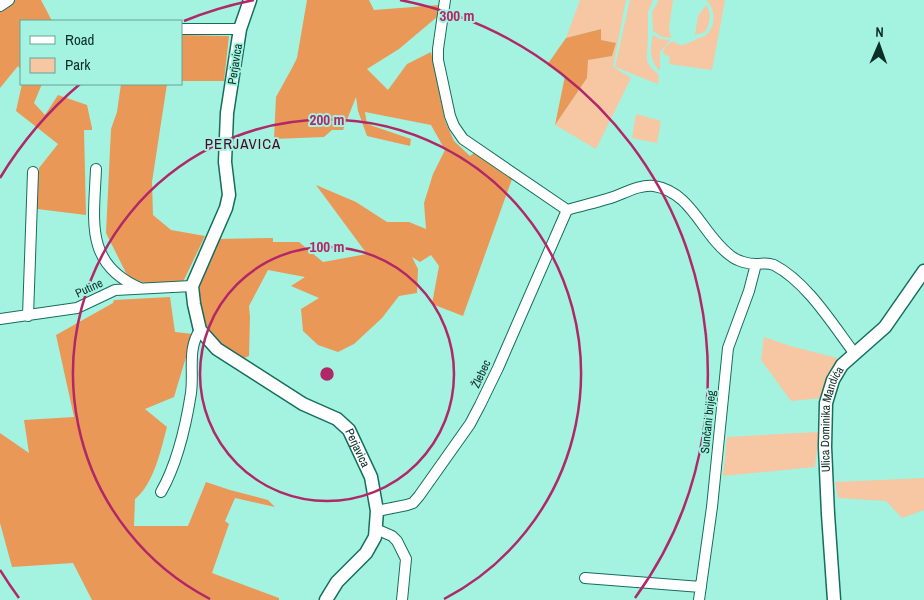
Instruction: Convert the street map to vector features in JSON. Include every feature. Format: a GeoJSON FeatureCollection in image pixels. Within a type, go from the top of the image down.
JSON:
{"type":"FeatureCollection","features":[{"type":"Feature","properties":{"kind":"street"},"geometry":{"type":"LineString","coordinates":[[0,6],[9,0]]}},
{"type":"Feature","properties":{"kind":"street","name":"Perjavica"},"geometry":{"type":"LineString","coordinates":[[250,0],[240,29],[227,112],[226,162],[229,195],[226,208],[192,286],[194,304],[200,330],[217,349],[303,404],[338,418],[349,430],[371,477],[377,510],[374,537],[366,553],[337,582],[326,600]]}},
{"type":"Feature","properties":{"kind":"street"},"geometry":{"type":"LineString","coordinates":[[445,0],[438,60],[450,116],[454,126],[464,139],[567,210],[619,196],[640,187],[658,187],[676,194],[691,209],[721,247],[732,257],[746,263],[768,262],[792,277],[821,310],[855,354]]}},
{"type":"Feature","properties":{"kind":"street","name":"Perjavica"},"geometry":{"type":"LineString","coordinates":[[182,29],[240,29]]}},
{"type":"Feature","properties":{"kind":"street"},"geometry":{"type":"LineString","coordinates":[[96,169],[94,230],[97,245],[107,265],[125,281],[143,289]]}},
{"type":"Feature","properties":{"kind":"street"},"geometry":{"type":"LineString","coordinates":[[28,316],[33,172]]}},
{"type":"Feature","properties":{"kind":"street","name":"Žlebec"},"geometry":{"type":"LineString","coordinates":[[377,510],[413,503],[470,424],[498,368],[567,210]]}},
{"type":"Feature","properties":{"kind":"street","name":"Sunčani brijeg"},"geometry":{"type":"LineString","coordinates":[[700,600],[700,587],[712,506],[728,348],[750,291],[756,264]]}},
{"type":"Feature","properties":{"kind":"street","name":"Ulica Dominika Mandića"},"geometry":{"type":"LineString","coordinates":[[834,600],[825,447],[826,403],[833,380],[842,365],[885,326],[924,271]]}},
{"type":"Feature","properties":{"kind":"street","name":"Putine"},"geometry":{"type":"LineString","coordinates":[[0,319],[77,308],[114,290],[192,286]]}},
{"type":"Feature","properties":{"kind":"street"},"geometry":{"type":"LineString","coordinates":[[161,492],[183,435],[191,391],[192,347],[194,338],[200,330]]}},
{"type":"Feature","properties":{"kind":"street"},"geometry":{"type":"LineString","coordinates":[[376,529],[392,536],[397,541],[406,559],[402,600]]}},
{"type":"Feature","properties":{"kind":"street"},"geometry":{"type":"LineString","coordinates":[[585,578],[700,587]]}},
{"type":"Feature","properties":{"kind":"green space"},"geometry":{"type":"Polygon","coordinates":[[[580,0],[626,0],[613,67],[631,78],[596,149],[555,125],[587,78],[587,60],[612,56],[616,43],[601,40],[600,29],[566,38],[580,0]]]}},
{"type":"Feature","properties":{"kind":"green space"},"geometry":{"type":"Polygon","coordinates":[[[630,0],[653,0],[648,12],[647,61],[651,68],[659,75],[658,84],[615,67],[630,0]]]}},
{"type":"Feature","properties":{"kind":"green space"},"geometry":{"type":"Polygon","coordinates":[[[659,0],[673,0],[669,28],[671,38],[662,37],[653,31],[652,12],[659,0]]]}},
{"type":"Feature","properties":{"kind":"green space"},"geometry":{"type":"Polygon","coordinates":[[[706,0],[725,0],[712,70],[669,64],[670,57],[663,54],[664,49],[668,45],[673,41],[681,45],[686,44],[705,36],[712,27],[713,12],[706,0]]]}},
{"type":"Feature","properties":{"kind":"green space"},"geometry":{"type":"Polygon","coordinates":[[[706,5],[710,15],[708,26],[705,32],[695,35],[698,16],[706,5]]]}},
{"type":"Feature","properties":{"kind":"green space"},"geometry":{"type":"Polygon","coordinates":[[[653,35],[660,39],[670,40],[660,52],[660,71],[656,67],[651,54],[653,35]]]}},
{"type":"Feature","properties":{"kind":"green space"},"geometry":{"type":"Polygon","coordinates":[[[636,114],[661,121],[657,143],[632,138],[636,114]]]}},
{"type":"Feature","properties":{"kind":"green space"},"geometry":{"type":"Polygon","coordinates":[[[764,337],[837,358],[822,398],[791,401],[761,360],[764,337]]]}},
{"type":"Feature","properties":{"kind":"green space"},"geometry":{"type":"Polygon","coordinates":[[[819,432],[815,467],[723,476],[727,437],[819,432]]]}},
{"type":"Feature","properties":{"kind":"green space"},"geometry":{"type":"Polygon","coordinates":[[[924,478],[924,510],[902,518],[886,501],[838,498],[835,482],[924,478]]]}},
{"type":"Feature","properties":{"kind":"shaded area"},"geometry":{"type":"Polygon","coordinates":[[[0,0],[41,0],[51,20],[20,20],[20,69],[18,66],[0,88],[0,0]]]}},
{"type":"Feature","properties":{"kind":"shaded area"},"geometry":{"type":"Polygon","coordinates":[[[307,0],[369,0],[374,10],[439,5],[437,17],[399,49],[367,69],[388,90],[407,64],[431,52],[445,121],[454,141],[470,156],[474,153],[512,179],[463,316],[432,304],[439,266],[431,255],[420,262],[412,257],[418,269],[417,293],[399,296],[382,318],[354,344],[338,352],[318,345],[303,331],[301,309],[319,298],[291,286],[305,277],[268,270],[249,306],[249,356],[242,359],[215,340],[203,328],[196,289],[216,239],[273,238],[273,242],[299,242],[323,262],[367,254],[316,185],[356,202],[387,222],[409,222],[426,229],[424,203],[433,174],[445,150],[431,125],[365,112],[367,124],[411,139],[410,146],[367,136],[358,111],[356,97],[343,130],[332,130],[324,137],[274,139],[276,97],[297,58],[307,0]]]}},
{"type":"Feature","properties":{"kind":"shaded area"},"geometry":{"type":"Polygon","coordinates":[[[601,29],[601,40],[616,43],[612,56],[588,60],[587,78],[555,125],[565,76],[547,65],[566,38],[601,29]]]}},
{"type":"Feature","properties":{"kind":"shaded area"},"geometry":{"type":"Polygon","coordinates":[[[182,35],[229,36],[224,81],[182,81],[182,35]]]}},
{"type":"Feature","properties":{"kind":"shaded area"},"geometry":{"type":"Polygon","coordinates":[[[22,85],[42,85],[34,103],[45,115],[58,95],[87,105],[92,130],[84,130],[86,215],[37,209],[39,168],[58,144],[16,111],[22,85]]]}},
{"type":"Feature","properties":{"kind":"shaded area"},"geometry":{"type":"Polygon","coordinates":[[[121,85],[167,85],[152,182],[153,215],[171,230],[205,236],[183,282],[151,285],[128,277],[106,233],[111,129],[117,112],[121,85]]]}},
{"type":"Feature","properties":{"kind":"shaded area"},"geometry":{"type":"Polygon","coordinates":[[[170,297],[175,332],[193,334],[174,397],[145,409],[167,427],[152,475],[142,493],[135,499],[134,526],[188,526],[206,482],[268,500],[275,507],[235,498],[225,521],[229,524],[212,573],[279,598],[279,600],[92,600],[73,563],[12,567],[0,523],[0,433],[29,453],[24,420],[74,417],[56,335],[113,303],[114,300],[170,297]]]}},
{"type":"Feature","properties":{"kind":"district","name":"PERJAVICA"},"geometry":{"type":"Point","coordinates":[243,143]}}]}
